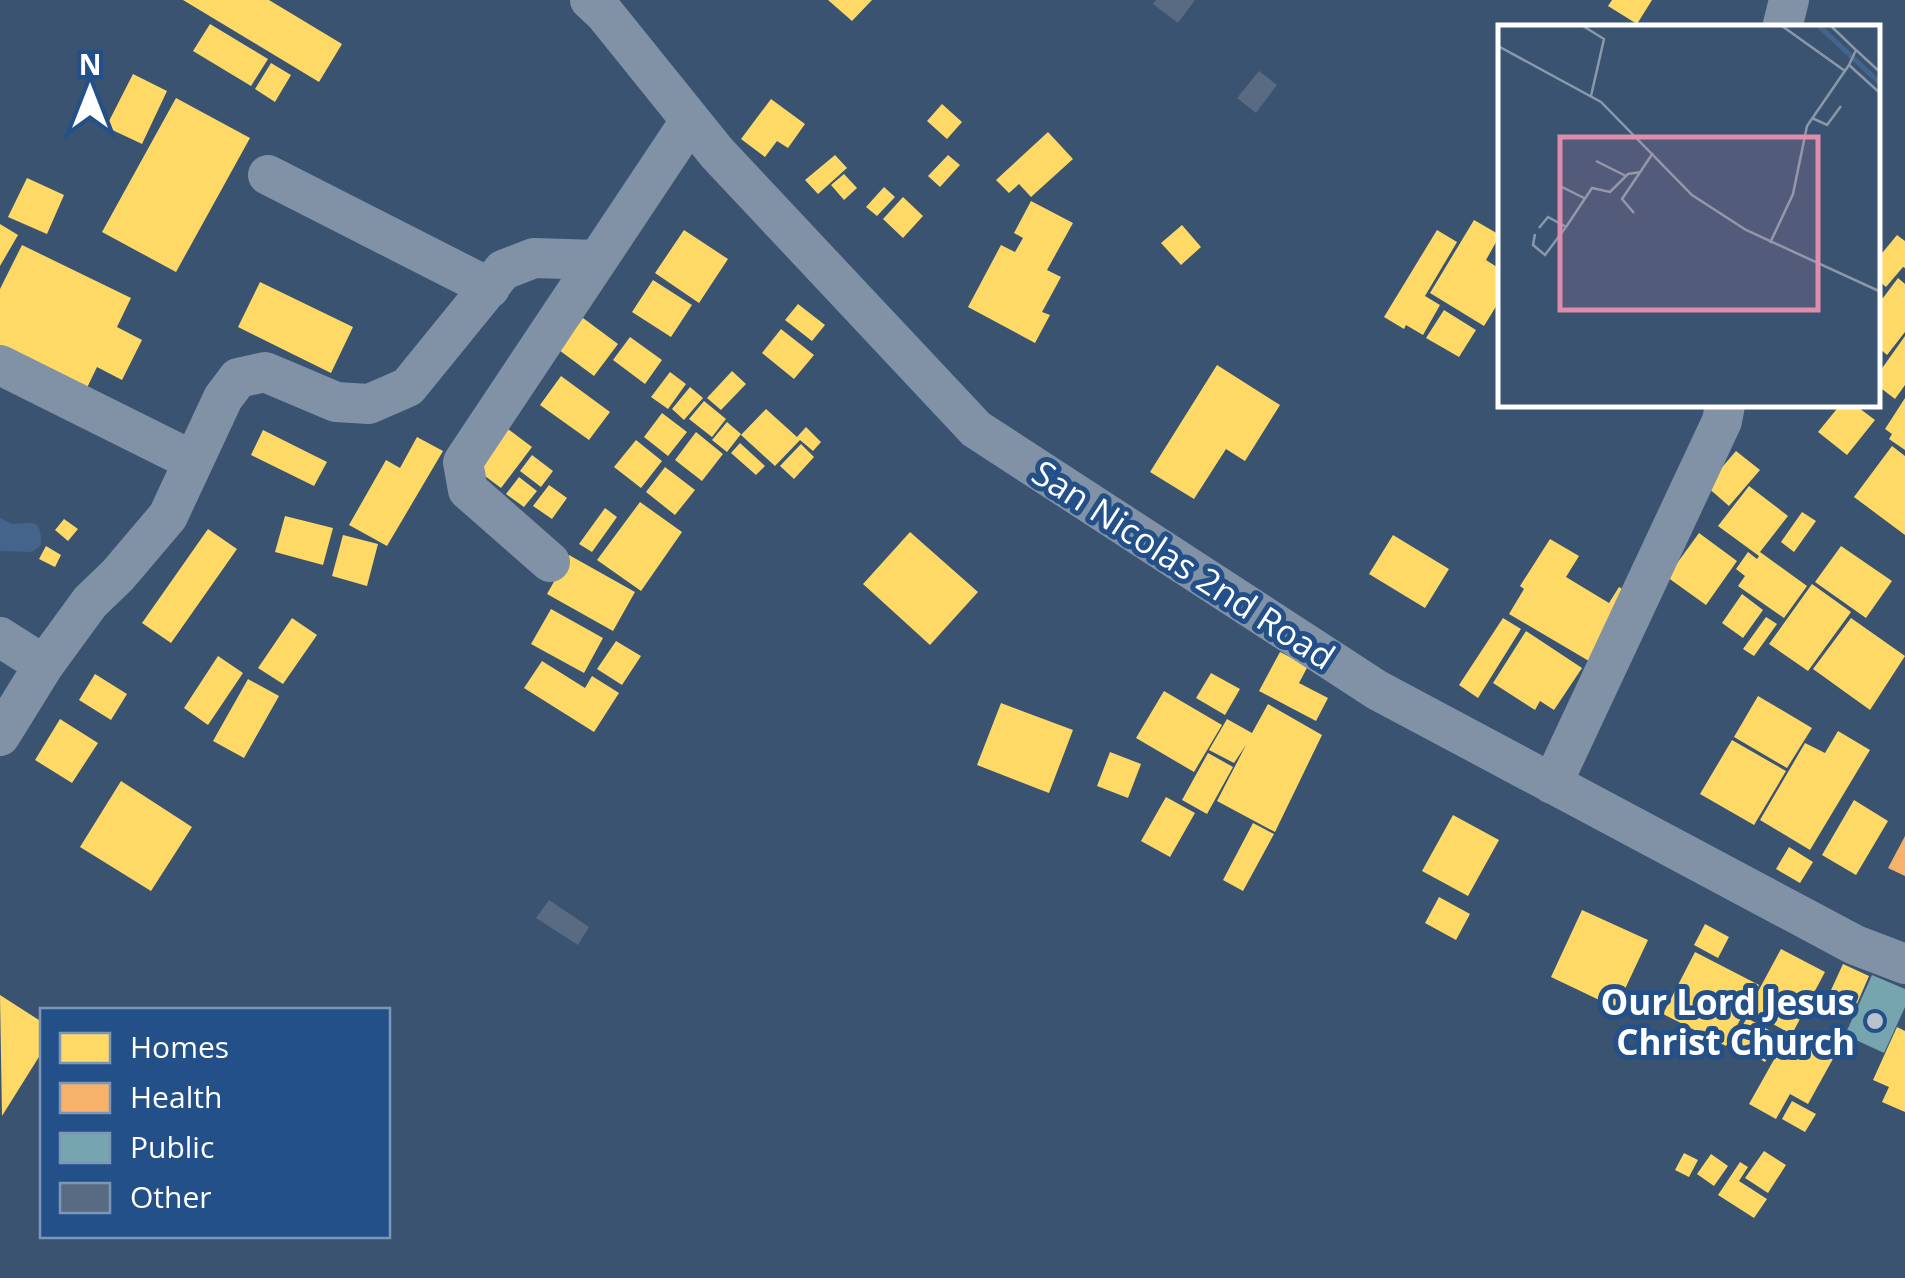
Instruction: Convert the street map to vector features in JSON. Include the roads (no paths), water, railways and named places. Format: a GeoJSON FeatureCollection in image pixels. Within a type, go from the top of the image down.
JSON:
{"type":"FeatureCollection","features":[{"type":"Feature","properties":{"kind":"street","name":"San Nicolas 2nd Road"},"geometry":{"type":"LineString","coordinates":[[590,0],[690,121],[976,429],[1376,690],[1855,945],[1905,964]]}},
{"type":"Feature","properties":{"kind":"street"},"geometry":{"type":"LineString","coordinates":[[1783,25],[1789,0]]}},
{"type":"Feature","properties":{"kind":"street"},"geometry":{"type":"LineString","coordinates":[[550,562],[468,490],[463,462],[690,121]]}},
{"type":"Feature","properties":{"kind":"street"},"geometry":{"type":"LineString","coordinates":[[268,175],[490,288]]}},
{"type":"Feature","properties":{"kind":"street"},"geometry":{"type":"LineString","coordinates":[[0,736],[44,665],[90,602],[168,516],[222,398],[238,378],[265,372],[336,402],[368,404],[408,387],[503,270],[534,258],[597,260]]}},
{"type":"Feature","properties":{"kind":"street"},"geometry":{"type":"LineString","coordinates":[[0,365],[194,461]]}},
{"type":"Feature","properties":{"kind":"street"},"geometry":{"type":"LineString","coordinates":[[1552,784],[1722,421],[1724,408]]}},
{"type":"Feature","properties":{"kind":"street"},"geometry":{"type":"LineString","coordinates":[[0,638],[44,665]]}},
{"type":"Feature","properties":{"kind":"water"},"geometry":{"type":"Polygon","coordinates":[[[0,518],[12,524],[34,523],[41,535],[41,545],[32,552],[0,551],[0,518]]]}},
{"type":"Feature","properties":{"kind":"place","name":"Our Lord Jesus Christ Church"},"geometry":{"type":"Point","coordinates":[1875,1021]}}]}
